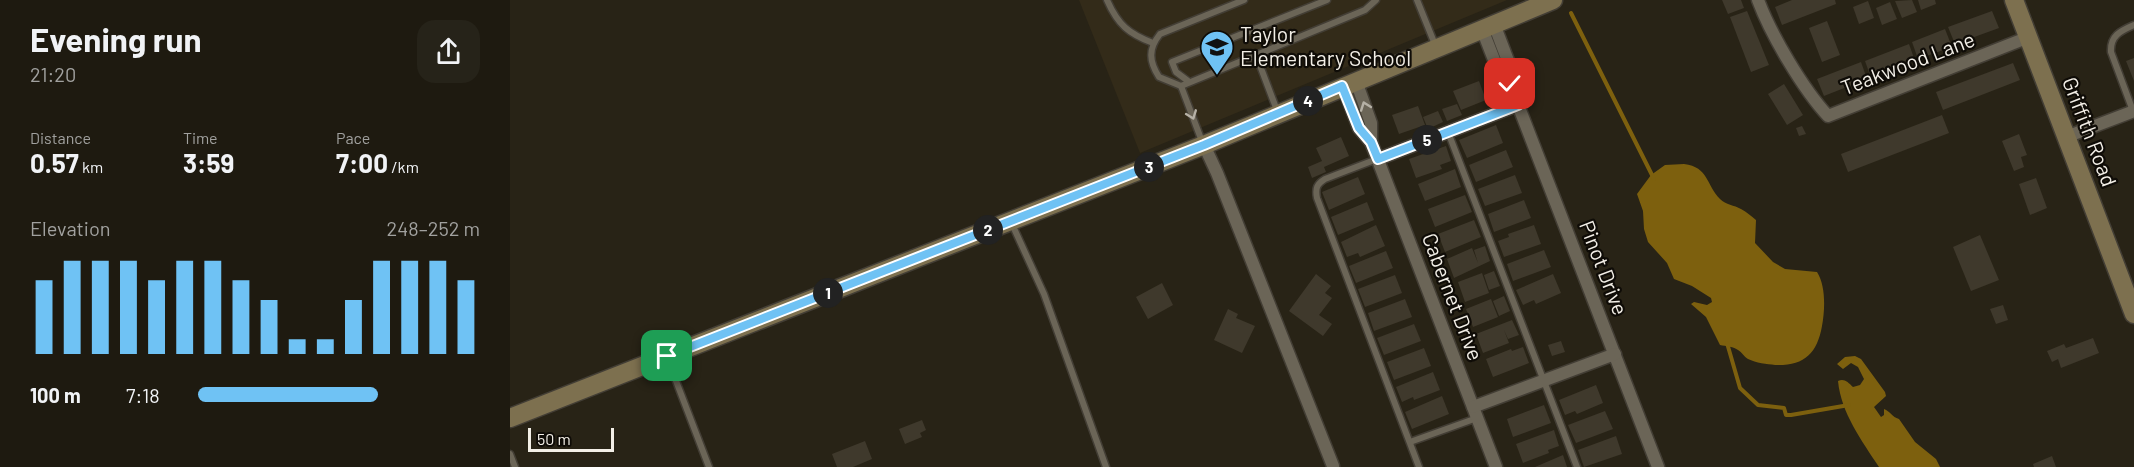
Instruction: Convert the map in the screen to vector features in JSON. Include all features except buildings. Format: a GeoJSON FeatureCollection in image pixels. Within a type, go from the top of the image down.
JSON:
{"type":"FeatureCollection","features":[{"type":"Feature","properties":{"kind":"main road"},"geometry":{"type":"LineString","coordinates":[[510,418],[1204,145],[1553,0]]}},
{"type":"Feature","properties":{"kind":"main road","name":"Griffith Road"},"geometry":{"type":"LineString","coordinates":[[2014,0],[2134,314]]}},
{"type":"Feature","properties":{"kind":"street","name":"Teakwood Lane"},"geometry":{"type":"LineString","coordinates":[[1758,0],[1813,100],[1828,116],[2029,37]]}},
{"type":"Feature","properties":{"kind":"street","name":"Pinot Drive"},"geometry":{"type":"LineString","coordinates":[[1488,26],[1498,70],[1510,84],[1658,467]]}},
{"type":"Feature","properties":{"kind":"street","name":"Cabernet Drive"},"geometry":{"type":"LineString","coordinates":[[1349,83],[1359,128],[1371,142],[1378,159],[1496,467]]}},
{"type":"Feature","properties":{"kind":"street"},"geometry":{"type":"LineString","coordinates":[[1378,159],[1518,105]]}},
{"type":"Feature","properties":{"kind":"street"},"geometry":{"type":"LineString","coordinates":[[2066,137],[2134,111]]}},
{"type":"Feature","properties":{"kind":"street"},"geometry":{"type":"LineString","coordinates":[[1204,145],[1222,184],[1333,467]]}},
{"type":"Feature","properties":{"kind":"street"},"geometry":{"type":"LineString","coordinates":[[1475,412],[1544,381],[1615,354]]}},
{"type":"Feature","properties":{"kind":"lane"},"geometry":{"type":"LineString","coordinates":[[1107,0],[1118,21],[1134,36],[1153,43]]}},
{"type":"Feature","properties":{"kind":"lane"},"geometry":{"type":"LineString","coordinates":[[1204,145],[1180,86],[1159,77],[1149,56],[1153,43],[1160,34],[1244,0]]}},
{"type":"Feature","properties":{"kind":"lane"},"geometry":{"type":"LineString","coordinates":[[1188,81],[1176,72],[1172,62],[1327,0]]}},
{"type":"Feature","properties":{"kind":"lane"},"geometry":{"type":"LineString","coordinates":[[1180,86],[1365,10],[1376,0]]}},
{"type":"Feature","properties":{"kind":"lane"},"geometry":{"type":"LineString","coordinates":[[1417,0],[1436,47]]}},
{"type":"Feature","properties":{"kind":"lane"},"geometry":{"type":"LineString","coordinates":[[2134,25],[2113,37],[2110,44],[2134,111]]}},
{"type":"Feature","properties":{"kind":"lane"},"geometry":{"type":"LineString","coordinates":[[1256,55],[1279,113]]}},
{"type":"Feature","properties":{"kind":"lane"},"geometry":{"type":"LineString","coordinates":[[1448,132],[1577,467]]}},
{"type":"Feature","properties":{"kind":"lane"},"geometry":{"type":"LineString","coordinates":[[1378,159],[1318,183],[1317,198],[1419,467]]}},
{"type":"Feature","properties":{"kind":"lane"},"geometry":{"type":"LineString","coordinates":[[1010,221],[1044,294],[1084,411],[1106,467]]}},
{"type":"Feature","properties":{"kind":"lane"},"geometry":{"type":"LineString","coordinates":[[667,356],[709,467]]}},
{"type":"Feature","properties":{"kind":"lane"},"geometry":{"type":"LineString","coordinates":[[1410,442],[1475,412]]}},
{"type":"Feature","properties":{"kind":"lane"},"geometry":{"type":"LineString","coordinates":[[510,454],[515,467]]}},
{"type":"Feature","properties":{"kind":"shaded area","name":"Taylor Elementary School"},"geometry":{"type":"Polygon","coordinates":[[[1079,0],[1507,0],[1140,153],[1079,0]]]}},
{"type":"Feature","properties":{"kind":"shaded area"},"geometry":{"type":"Polygon","coordinates":[[[1684,164],[1703,173],[1715,194],[1722,201],[1743,210],[1756,220],[1755,243],[1773,262],[1785,269],[1817,272],[1824,298],[1822,326],[1813,351],[1801,360],[1785,365],[1762,363],[1748,359],[1734,348],[1720,345],[1706,317],[1691,304],[1694,302],[1707,305],[1712,302],[1711,298],[1692,286],[1674,279],[1667,263],[1648,242],[1644,229],[1643,211],[1637,194],[1651,175],[1665,165],[1684,164]]]}},
{"type":"Feature","properties":{"kind":"shaded area"},"geometry":{"type":"Polygon","coordinates":[[[1855,356],[1861,359],[1885,392],[1886,396],[1874,407],[1881,417],[1884,415],[1884,409],[1899,419],[1915,442],[1936,459],[1940,467],[1879,467],[1853,426],[1840,393],[1838,381],[1844,380],[1853,387],[1860,385],[1864,379],[1858,367],[1851,363],[1843,369],[1837,364],[1845,357],[1855,356]]]}},
{"type":"Feature","properties":{"kind":"waterway"},"geometry":{"type":"LineString","coordinates":[[1571,13],[1654,179]]}},
{"type":"Feature","properties":{"kind":"waterway"},"geometry":{"type":"LineString","coordinates":[[1727,343],[1740,388],[1758,405],[1784,408],[1786,415],[1849,405]]}},
{"type":"Feature","properties":{"kind":"place","name":"Taylor Elementary School"},"geometry":{"type":"Point","coordinates":[1217,76]}},
{"type":"Feature","properties":{"kind":"route"},"geometry":{"type":"LineString","coordinates":[[667,356],[1204,145],[1342,86],[1359,128],[1371,142],[1378,159],[1518,105],[1510,84]]}}]}
